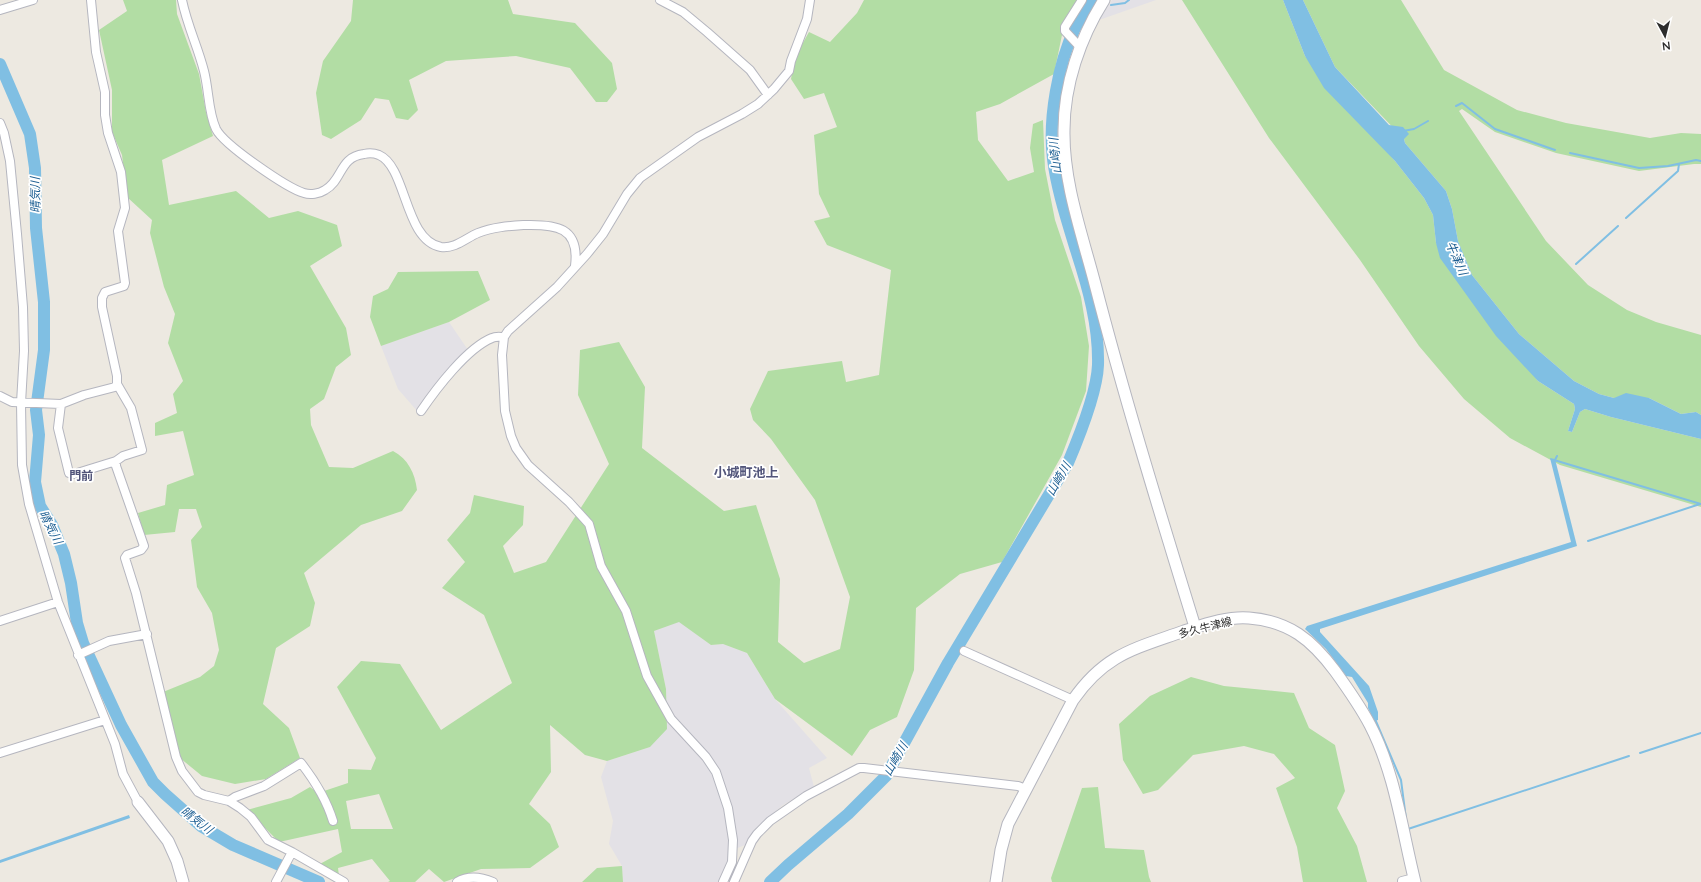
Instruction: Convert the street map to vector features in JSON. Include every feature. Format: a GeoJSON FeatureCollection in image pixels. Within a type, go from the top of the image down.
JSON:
{"type":"FeatureCollection","features":[{"type":"Feature","properties":{"kind":"street"},"geometry":{"type":"LineString","coordinates":[[0,10],[33,0]]}},
{"type":"Feature","properties":{"kind":"street"},"geometry":{"type":"LineString","coordinates":[[61,404],[58,428],[69,473],[74,474],[116,461],[123,456],[142,450],[131,408],[117,384],[117,376],[102,306],[102,298],[105,292],[124,286],[125,283],[118,230],[124,208],[121,172],[108,134],[105,115],[105,92],[96,52],[91,0]]}},
{"type":"Feature","properties":{"kind":"street"},"geometry":{"type":"LineString","coordinates":[[182,0],[186,20],[204,70],[212,117],[217,130],[225,141],[267,172],[304,193],[320,193],[331,186],[343,166],[350,158],[359,154],[370,153],[379,155],[386,160],[393,170],[422,236],[430,243],[446,247],[455,246],[478,233],[489,230],[508,226],[548,225],[563,229],[572,239],[576,253],[575,266]]}},
{"type":"Feature","properties":{"kind":"street"},"geometry":{"type":"LineString","coordinates":[[660,0],[683,12],[707,32],[750,70],[768,95]]}},
{"type":"Feature","properties":{"kind":"street"},"geometry":{"type":"LineString","coordinates":[[723,882],[732,862],[733,850],[728,808],[722,786],[716,772],[706,757],[671,719],[647,676],[626,612],[601,566],[589,524],[569,502],[528,465],[516,448],[505,411],[502,356],[504,337],[557,287],[587,254],[603,234],[627,194],[640,178],[698,136],[742,114],[758,104],[789,71],[791,61],[807,18],[810,0]]}},
{"type":"Feature","properties":{"kind":"street"},"geometry":{"type":"LineString","coordinates":[[1078,45],[1065,31],[1065,27],[1082,0]]}},
{"type":"Feature","properties":{"kind":"street"},"geometry":{"type":"LineString","coordinates":[[1104,0],[1078,45],[1066,101],[1064,130],[1065,154],[1070,185],[1108,337],[1135,432],[1195,627]]}},
{"type":"Feature","properties":{"kind":"street"},"geometry":{"type":"LineString","coordinates":[[0,123],[17,234],[23,307],[24,351],[21,403],[22,465],[29,504],[58,602],[115,744],[123,774],[138,802],[168,841],[177,860],[183,882]]}},
{"type":"Feature","properties":{"kind":"street"},"geometry":{"type":"LineString","coordinates":[[421,411],[433,394],[475,349],[492,338],[504,337]]}},
{"type":"Feature","properties":{"kind":"street"},"geometry":{"type":"LineString","coordinates":[[0,396],[12,402],[61,404],[84,395],[115,387],[117,384]]}},
{"type":"Feature","properties":{"kind":"street"},"geometry":{"type":"LineString","coordinates":[[116,461],[116,466],[144,546],[141,550],[127,555],[125,558],[147,634],[176,757],[182,771],[198,792],[204,795],[229,801],[240,808],[251,817],[268,840],[344,882]]}},
{"type":"Feature","properties":{"kind":"street"},"geometry":{"type":"LineString","coordinates":[[0,621],[58,602]]}},
{"type":"Feature","properties":{"kind":"street","name":"多久牛津線"},"geometry":{"type":"LineString","coordinates":[[996,882],[1001,850],[1008,824],[1073,700],[1084,684],[1099,669],[1115,658],[1133,649],[1195,627],[1222,621],[1247,618],[1268,620],[1294,630],[1322,653],[1353,694],[1380,749],[1395,796],[1414,880]]}},
{"type":"Feature","properties":{"kind":"street"},"geometry":{"type":"LineString","coordinates":[[78,655],[109,641],[123,637],[147,634]]}},
{"type":"Feature","properties":{"kind":"street"},"geometry":{"type":"LineString","coordinates":[[964,651],[1073,700]]}},
{"type":"Feature","properties":{"kind":"street"},"geometry":{"type":"LineString","coordinates":[[0,753],[105,720]]}},
{"type":"Feature","properties":{"kind":"street"},"geometry":{"type":"LineString","coordinates":[[229,801],[235,797],[264,786],[301,763],[317,784],[328,804],[333,820]]}},
{"type":"Feature","properties":{"kind":"street"},"geometry":{"type":"LineString","coordinates":[[734,882],[741,863],[757,834],[781,812],[806,796],[859,768],[1018,786],[1026,789]]}},
{"type":"Feature","properties":{"kind":"street"},"geometry":{"type":"LineString","coordinates":[[276,882],[292,852]]}},
{"type":"Feature","properties":{"kind":"street"},"geometry":{"type":"LineString","coordinates":[[457,882],[467,878],[476,877],[493,882]]}},
{"type":"Feature","properties":{"kind":"street"},"geometry":{"type":"LineString","coordinates":[[1402,882],[1414,880]]}},
{"type":"Feature","properties":{"kind":"shaded area"},"geometry":{"type":"Polygon","coordinates":[[[1112,0],[1156,0],[1099,20],[1112,0]]]}},
{"type":"Feature","properties":{"kind":"shaded area"},"geometry":{"type":"Polygon","coordinates":[[[449,322],[468,350],[418,412],[398,389],[381,346],[449,322]]]}},
{"type":"Feature","properties":{"kind":"shaded area"},"geometry":{"type":"Polygon","coordinates":[[[679,621],[711,645],[723,644],[747,653],[775,699],[827,758],[809,768],[814,787],[783,805],[758,826],[745,845],[730,851],[727,869],[719,882],[623,882],[622,866],[609,844],[613,821],[601,777],[607,761],[650,747],[666,689],[654,631],[679,621]]]}},
{"type":"Feature","properties":{"kind":"green space"},"geometry":{"type":"Polygon","coordinates":[[[123,0],[176,0],[177,14],[199,74],[206,112],[213,136],[162,160],[169,205],[236,191],[269,218],[298,211],[337,225],[342,246],[310,266],[346,328],[351,355],[336,367],[324,399],[310,409],[311,425],[329,467],[353,468],[393,451],[407,462],[415,478],[417,490],[402,511],[361,525],[304,573],[315,603],[310,626],[276,648],[263,704],[289,728],[300,758],[266,779],[235,784],[202,776],[180,758],[163,692],[200,677],[214,666],[219,650],[212,613],[197,587],[191,540],[202,527],[196,509],[179,509],[175,532],[144,535],[138,513],[165,505],[167,485],[194,475],[183,431],[155,436],[155,423],[177,413],[173,394],[183,381],[168,343],[175,314],[164,287],[150,233],[152,220],[127,197],[122,155],[112,132],[112,90],[99,30],[127,11],[123,0]]]}},
{"type":"Feature","properties":{"kind":"green space"},"geometry":{"type":"Polygon","coordinates":[[[353,0],[508,0],[513,14],[575,23],[612,63],[617,89],[607,102],[596,102],[570,68],[516,56],[446,61],[409,80],[418,110],[408,120],[396,118],[389,100],[375,98],[361,120],[331,139],[322,135],[316,93],[323,61],[351,21],[353,0]]]}},
{"type":"Feature","properties":{"kind":"green space"},"geometry":{"type":"Polygon","coordinates":[[[864,0],[1078,0],[1063,30],[1054,74],[1000,104],[976,112],[978,140],[1008,181],[1034,172],[1030,148],[1033,124],[1043,120],[1045,169],[1055,220],[1081,297],[1089,346],[1086,391],[1062,455],[1002,562],[960,574],[916,608],[914,670],[897,717],[870,730],[852,756],[775,699],[747,653],[723,644],[711,645],[679,622],[654,631],[666,689],[667,729],[650,747],[607,761],[585,755],[550,725],[551,772],[529,804],[550,824],[559,847],[530,868],[481,869],[444,882],[429,869],[415,882],[388,882],[390,881],[372,859],[338,868],[339,876],[318,865],[342,852],[338,829],[279,842],[247,810],[291,798],[310,787],[318,793],[348,783],[348,769],[371,770],[376,758],[337,687],[361,661],[400,664],[441,730],[512,683],[484,615],[442,588],[465,562],[447,540],[470,513],[474,495],[524,506],[523,525],[503,546],[514,573],[546,562],[609,464],[578,395],[580,350],[619,342],[645,387],[642,448],[724,511],[756,505],[780,579],[778,642],[804,663],[840,649],[850,597],[815,500],[771,439],[753,420],[750,409],[768,371],[842,361],[846,382],[879,375],[891,270],[827,245],[814,221],[830,217],[819,194],[814,135],[837,127],[824,93],[804,99],[791,79],[795,57],[809,32],[830,42],[857,13],[864,0]],[[379,794],[346,801],[351,829],[393,829],[379,794]]]}},
{"type":"Feature","properties":{"kind":"green space"},"geometry":{"type":"Polygon","coordinates":[[[1182,0],[1283,0],[1305,56],[1395,161],[1424,198],[1433,215],[1436,243],[1538,381],[1574,404],[1575,409],[1568,431],[1572,432],[1580,412],[1585,409],[1611,417],[1701,439],[1701,507],[1560,465],[1510,438],[1464,399],[1419,346],[1360,260],[1269,138],[1182,0]]]}},
{"type":"Feature","properties":{"kind":"green space"},"geometry":{"type":"Polygon","coordinates":[[[1303,0],[1401,0],[1444,70],[1517,110],[1566,123],[1650,138],[1681,133],[1701,134],[1701,164],[1639,171],[1556,153],[1495,132],[1462,109],[1459,111],[1546,241],[1588,285],[1627,310],[1656,322],[1701,335],[1701,415],[1696,412],[1681,414],[1649,398],[1614,398],[1599,394],[1574,381],[1519,334],[1472,275],[1458,241],[1452,209],[1446,191],[1405,143],[1404,139],[1335,67],[1303,0]]]}},
{"type":"Feature","properties":{"kind":"green space"},"geometry":{"type":"Polygon","coordinates":[[[478,271],[490,300],[449,322],[381,346],[370,317],[373,296],[388,289],[398,272],[478,271]]]}},
{"type":"Feature","properties":{"kind":"green space"},"geometry":{"type":"Polygon","coordinates":[[[1191,677],[1224,686],[1294,693],[1309,728],[1335,745],[1345,791],[1337,808],[1357,846],[1367,882],[1303,882],[1297,847],[1276,788],[1295,778],[1274,754],[1244,746],[1193,755],[1158,790],[1143,794],[1123,760],[1119,724],[1150,696],[1191,677]]]}},
{"type":"Feature","properties":{"kind":"green space"},"geometry":{"type":"Polygon","coordinates":[[[1098,787],[1105,848],[1144,850],[1151,882],[1052,882],[1051,878],[1082,788],[1098,787]]]}},
{"type":"Feature","properties":{"kind":"green space"},"geometry":{"type":"Polygon","coordinates":[[[622,866],[623,882],[582,882],[597,868],[622,866]]]}},
{"type":"Feature","properties":{"kind":"water","name":"牛津川"},"geometry":{"type":"Polygon","coordinates":[[[1283,0],[1303,0],[1335,67],[1389,125],[1403,127],[1409,134],[1404,139],[1405,143],[1446,191],[1452,209],[1458,241],[1472,275],[1519,334],[1574,381],[1599,394],[1614,398],[1626,393],[1649,398],[1681,414],[1696,412],[1701,415],[1701,439],[1611,417],[1585,409],[1580,412],[1572,432],[1568,431],[1575,409],[1574,404],[1538,381],[1496,336],[1440,258],[1436,243],[1433,215],[1424,198],[1395,161],[1324,88],[1305,56],[1283,0]]]}},
{"type":"Feature","properties":{"kind":"water"},"geometry":{"type":"Polygon","coordinates":[[[1550,458],[1555,459],[1577,546],[1320,629],[1320,632],[1369,686],[1378,712],[1378,720],[1374,721],[1368,708],[1368,703],[1352,677],[1346,676],[1326,649],[1305,629],[1307,626],[1571,542],[1550,458]]]}},
{"type":"Feature","properties":{"kind":"water"},"geometry":{"type":"Polygon","coordinates":[[[129,815],[130,818],[0,863],[0,860],[129,815]]]}},
{"type":"Feature","properties":{"kind":"waterway","name":"山崎川"},"geometry":{"type":"LineString","coordinates":[[770,882],[848,814],[886,776],[948,663],[1068,463],[1082,428],[1097,376],[1097,335],[1085,278],[1057,182],[1053,159],[1052,127],[1053,109],[1059,75],[1069,42],[1075,28],[1093,0]]}},
{"type":"Feature","properties":{"kind":"waterway"},"geometry":{"type":"LineString","coordinates":[[1111,5],[1125,3],[1129,0]]}},
{"type":"Feature","properties":{"kind":"waterway","name":"晴気川"},"geometry":{"type":"LineString","coordinates":[[0,64],[30,134],[35,168],[36,228],[44,302],[44,350],[36,410],[39,435],[35,482],[40,506],[52,525],[64,554],[71,583],[77,623],[83,643],[121,725],[153,782],[201,826],[233,845],[319,882]]}},
{"type":"Feature","properties":{"kind":"waterway"},"geometry":{"type":"LineString","coordinates":[[1456,106],[1462,103],[1495,129],[1555,150]]}},
{"type":"Feature","properties":{"kind":"waterway"},"geometry":{"type":"LineString","coordinates":[[1403,131],[1414,129],[1428,121]]}},
{"type":"Feature","properties":{"kind":"waterway"},"geometry":{"type":"LineString","coordinates":[[1570,153],[1639,168],[1668,166],[1696,160],[1701,161]]}},
{"type":"Feature","properties":{"kind":"waterway"},"geometry":{"type":"LineString","coordinates":[[1626,218],[1678,171],[1679,164]]}},
{"type":"Feature","properties":{"kind":"waterway"},"geometry":{"type":"LineString","coordinates":[[1576,264],[1618,226]]}},
{"type":"Feature","properties":{"kind":"waterway"},"geometry":{"type":"LineString","coordinates":[[1554,462],[1557,456]]}},
{"type":"Feature","properties":{"kind":"waterway"},"geometry":{"type":"LineString","coordinates":[[1554,460],[1701,504]]}},
{"type":"Feature","properties":{"kind":"waterway"},"geometry":{"type":"LineString","coordinates":[[1588,541],[1700,504]]}},
{"type":"Feature","properties":{"kind":"waterway"},"geometry":{"type":"LineString","coordinates":[[1375,719],[1401,780],[1406,819]]}},
{"type":"Feature","properties":{"kind":"waterway"},"geometry":{"type":"LineString","coordinates":[[1640,753],[1701,733]]}},
{"type":"Feature","properties":{"kind":"waterway"},"geometry":{"type":"LineString","coordinates":[[1408,829],[1629,756]]}},
{"type":"Feature","properties":{"kind":"district","name":"小城町池上"},"geometry":{"type":"Point","coordinates":[746,472]}},
{"type":"Feature","properties":{"kind":"district","name":"門前"},"geometry":{"type":"Point","coordinates":[81,475]}}]}
